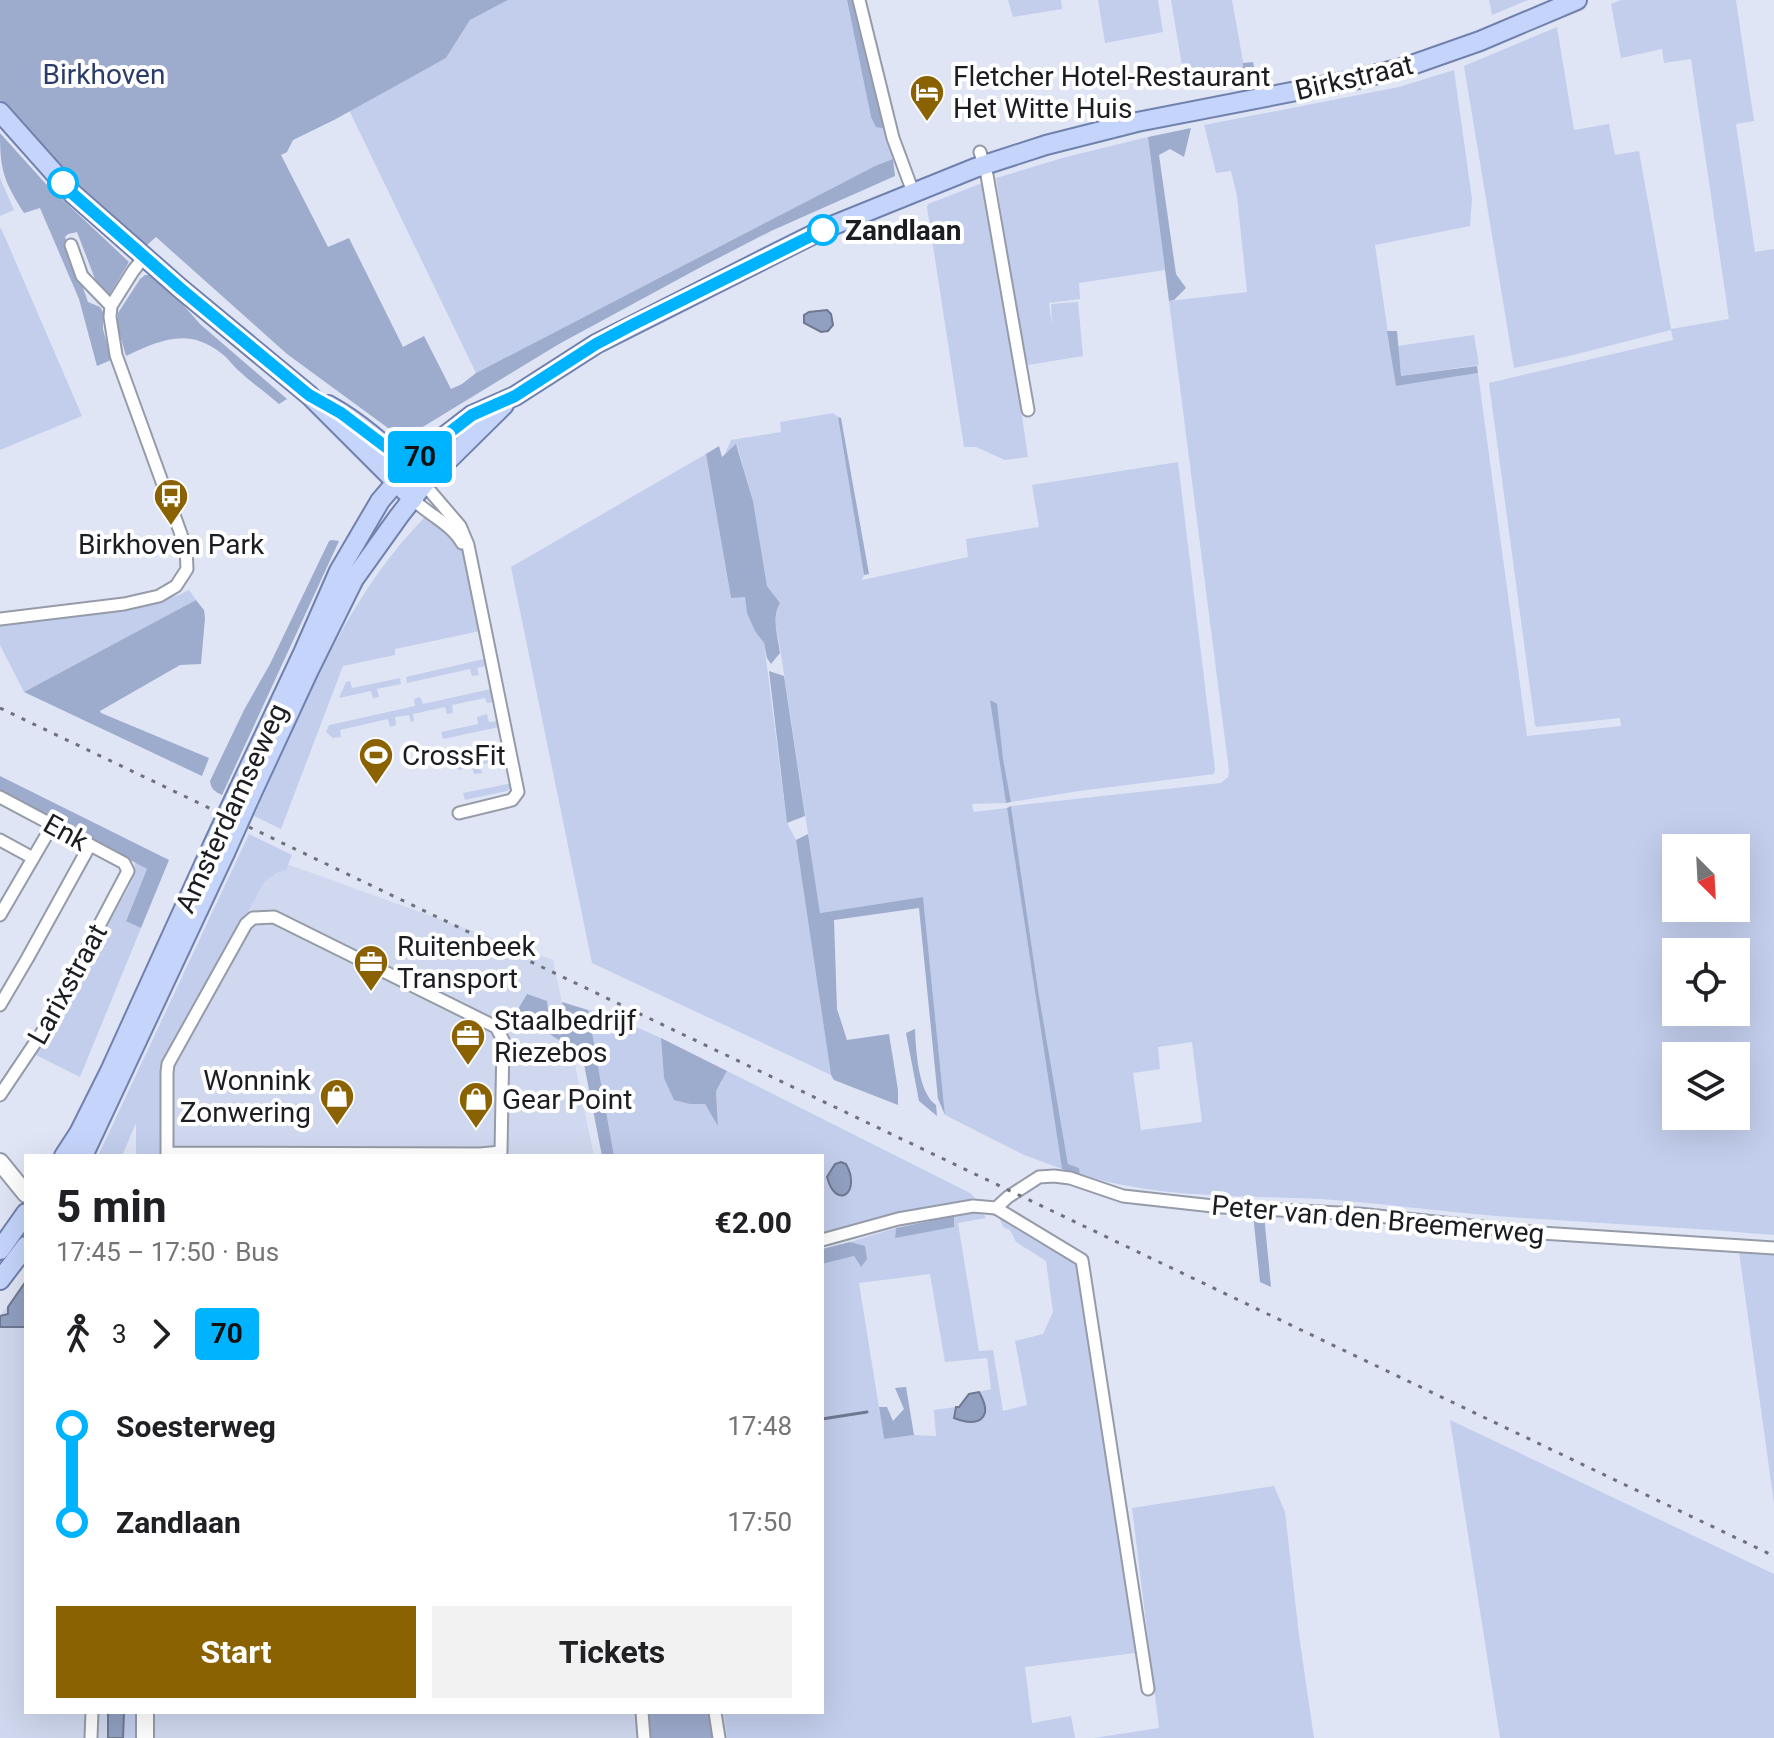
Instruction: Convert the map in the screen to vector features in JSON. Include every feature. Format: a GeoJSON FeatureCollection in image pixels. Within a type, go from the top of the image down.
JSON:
{"type":"FeatureCollection","features":[{"type":"Feature","properties":{"kind":"main road","name":"Birkstraat"},"geometry":{"type":"LineString","coordinates":[[408,468],[472,415],[510,398],[596,344],[824,229],[913,192],[982,158],[1137,122],[1406,67],[1480,41],[1577,0]]}},
{"type":"Feature","properties":{"kind":"main road"},"geometry":{"type":"LineString","coordinates":[[0,112],[73,194],[309,395],[395,483],[418,492]]}},
{"type":"Feature","properties":{"kind":"main road"},"geometry":{"type":"LineString","coordinates":[[309,395],[341,413],[394,453],[408,468],[418,492]]}},
{"type":"Feature","properties":{"kind":"main road","name":"Birkstraat"},"geometry":{"type":"LineString","coordinates":[[418,492],[510,398]]}},
{"type":"Feature","properties":{"kind":"main road","name":"Amsterdamseweg"},"geometry":{"type":"LineString","coordinates":[[65,1154],[79,1133],[218,850],[339,571],[380,501],[408,468]]}},
{"type":"Feature","properties":{"kind":"main road","name":"Amsterdamseweg"},"geometry":{"type":"LineString","coordinates":[[245,792],[354,579],[418,492]]}},
{"type":"Feature","properties":{"kind":"main road","name":"Amsterdamseweg"},"geometry":{"type":"LineString","coordinates":[[84,1154],[218,850]]}},
{"type":"Feature","properties":{"kind":"main road"},"geometry":{"type":"LineString","coordinates":[[0,1250],[24,1216]]}},
{"type":"Feature","properties":{"kind":"main road"},"geometry":{"type":"LineString","coordinates":[[0,1280],[24,1249]]}},
{"type":"Feature","properties":{"kind":"street"},"geometry":{"type":"LineString","coordinates":[[859,0],[893,138],[913,192]]}},
{"type":"Feature","properties":{"kind":"street"},"geometry":{"type":"LineString","coordinates":[[982,158],[1028,410]]}},
{"type":"Feature","properties":{"kind":"street"},"geometry":{"type":"LineString","coordinates":[[71,245],[82,276],[111,306]]}},
{"type":"Feature","properties":{"kind":"street"},"geometry":{"type":"LineString","coordinates":[[0,619],[124,604],[159,596],[176,586],[187,569],[186,548],[116,355],[110,317],[111,306],[144,257]]}},
{"type":"Feature","properties":{"kind":"street"},"geometry":{"type":"LineString","coordinates":[[418,492],[424,510],[451,529],[469,556]]}},
{"type":"Feature","properties":{"kind":"street"},"geometry":{"type":"LineString","coordinates":[[418,492],[460,526],[468,545],[518,792],[512,800],[459,813]]}},
{"type":"Feature","properties":{"kind":"street","name":"Enk"},"geometry":{"type":"LineString","coordinates":[[0,797],[124,863],[128,871]]}},
{"type":"Feature","properties":{"kind":"street"},"geometry":{"type":"LineString","coordinates":[[0,915],[53,824]]}},
{"type":"Feature","properties":{"kind":"street"},"geometry":{"type":"LineString","coordinates":[[0,840],[33,858]]}},
{"type":"Feature","properties":{"kind":"street"},"geometry":{"type":"LineString","coordinates":[[0,1005],[90,845]]}},
{"type":"Feature","properties":{"kind":"street","name":"Larixstraat"},"geometry":{"type":"LineString","coordinates":[[0,1095],[45,1028],[128,871]]}},
{"type":"Feature","properties":{"kind":"street"},"geometry":{"type":"LineString","coordinates":[[168,1154],[168,1064],[246,924],[253,918],[274,917],[496,1027],[503,1040],[502,1154],[480,1154]]}},
{"type":"Feature","properties":{"kind":"street"},"geometry":{"type":"LineString","coordinates":[[0,1162],[24,1192]]}},
{"type":"Feature","properties":{"kind":"street","name":"Peter van den Breemerweg"},"geometry":{"type":"LineString","coordinates":[[996,1208],[1039,1177],[1054,1176],[1070,1178],[1123,1196],[1208,1205],[1359,1214],[1541,1233],[1774,1248]]}},
{"type":"Feature","properties":{"kind":"street"},"geometry":{"type":"LineString","coordinates":[[824,1239],[898,1219],[973,1206],[996,1208],[1082,1260],[1148,1689]]}},
{"type":"Feature","properties":{"kind":"street"},"geometry":{"type":"LineString","coordinates":[[91,1738],[92,1714]]}},
{"type":"Feature","properties":{"kind":"street"},"geometry":{"type":"LineString","coordinates":[[145,1714],[145,1738]]}},
{"type":"Feature","properties":{"kind":"street"},"geometry":{"type":"LineString","coordinates":[[642,1714],[644,1738]]}},
{"type":"Feature","properties":{"kind":"street"},"geometry":{"type":"LineString","coordinates":[[715,1714],[719,1738]]}},
{"type":"Feature","properties":{"kind":"shaded area"},"geometry":{"type":"Polygon","coordinates":[[[508,0],[847,0],[871,117],[886,126],[893,159],[476,373],[349,110],[446,58],[470,20],[508,0]]]}},
{"type":"Feature","properties":{"kind":"shaded area"},"geometry":{"type":"Polygon","coordinates":[[[1008,0],[1061,0],[1062,9],[1013,17],[1008,0]]]}},
{"type":"Feature","properties":{"kind":"shaded area"},"geometry":{"type":"Polygon","coordinates":[[[1098,0],[1158,0],[1163,32],[1105,43],[1098,0]]]}},
{"type":"Feature","properties":{"kind":"shaded area"},"geometry":{"type":"Polygon","coordinates":[[[1171,0],[1232,0],[1244,67],[1184,78],[1171,0]]]}},
{"type":"Feature","properties":{"kind":"shaded area"},"geometry":{"type":"Polygon","coordinates":[[[1489,0],[1528,0],[1492,15],[1489,0]]]}},
{"type":"Feature","properties":{"kind":"shaded area"},"geometry":{"type":"Polygon","coordinates":[[[1621,0],[1736,0],[1754,121],[1736,124],[1755,252],[1774,249],[1774,1235],[1496,1216],[1321,1199],[1169,1192],[1080,1174],[1079,1168],[1068,1164],[1011,806],[1221,783],[1228,777],[1169,301],[1247,292],[1237,196],[1231,171],[1216,173],[1204,125],[1399,87],[1454,70],[1472,199],[1470,226],[1375,245],[1396,386],[1478,373],[1527,736],[1621,726],[1620,718],[1535,725],[1489,383],[1673,340],[1671,330],[1514,368],[1464,66],[1557,27],[1574,130],[1609,124],[1615,155],[1639,151],[1671,329],[1729,319],[1691,59],[1664,63],[1662,49],[1621,58],[1611,4],[1621,0]],[[1192,1042],[1158,1047],[1160,1069],[1133,1073],[1141,1130],[1202,1122],[1192,1042]]]}},
{"type":"Feature","properties":{"kind":"shaded area"},"geometry":{"type":"Polygon","coordinates":[[[1148,137],[1165,270],[1079,283],[1080,299],[1049,303],[1052,326],[1051,304],[1078,302],[1083,356],[1028,365],[1020,336],[996,178],[1148,137]]]}},
{"type":"Feature","properties":{"kind":"shaded area"},"geometry":{"type":"Polygon","coordinates":[[[0,178],[14,210],[0,216],[0,178]]]}},
{"type":"Feature","properties":{"kind":"shaded area"},"geometry":{"type":"Polygon","coordinates":[[[985,182],[1028,457],[1005,460],[976,447],[964,447],[927,207],[985,182]]]}},
{"type":"Feature","properties":{"kind":"shaded area"},"geometry":{"type":"Polygon","coordinates":[[[0,229],[82,416],[0,450],[0,229]]]}},
{"type":"Feature","properties":{"kind":"shaded area"},"geometry":{"type":"Polygon","coordinates":[[[827,310],[833,325],[828,331],[821,332],[804,323],[804,315],[809,312],[827,310]]]}},
{"type":"Feature","properties":{"kind":"shaded area"},"geometry":{"type":"Polygon","coordinates":[[[1474,335],[1479,365],[1401,376],[1397,346],[1474,335]]]}},
{"type":"Feature","properties":{"kind":"shaded area"},"geometry":{"type":"Polygon","coordinates":[[[833,413],[838,417],[864,575],[862,580],[968,557],[966,539],[1039,527],[1032,485],[1178,462],[1214,774],[1011,802],[991,701],[1006,803],[972,804],[974,812],[1007,808],[1062,1169],[1024,1155],[945,1115],[923,897],[820,913],[776,626],[780,603],[767,586],[753,501],[737,445],[725,454],[731,440],[781,432],[780,422],[833,413]]]}},
{"type":"Feature","properties":{"kind":"shaded area"},"geometry":{"type":"Polygon","coordinates":[[[706,454],[731,598],[745,596],[754,626],[764,643],[787,823],[796,840],[831,1075],[592,963],[511,567],[706,454]]]}},
{"type":"Feature","properties":{"kind":"shaded area"},"geometry":{"type":"Polygon","coordinates":[[[424,518],[461,544],[480,631],[395,649],[395,655],[343,666],[281,829],[254,816],[307,698],[347,622],[395,550],[424,518]]]}},
{"type":"Feature","properties":{"kind":"shaded area"},"geometry":{"type":"Polygon","coordinates":[[[189,590],[196,600],[24,692],[0,645],[0,626],[138,605],[189,590]]]}},
{"type":"Feature","properties":{"kind":"shaded area"},"geometry":{"type":"Polygon","coordinates":[[[484,659],[486,666],[477,668],[479,675],[472,676],[470,669],[407,683],[406,677],[484,659]]]}},
{"type":"Feature","properties":{"kind":"shaded area"},"geometry":{"type":"Polygon","coordinates":[[[400,678],[401,684],[377,689],[379,697],[373,698],[371,691],[339,698],[346,682],[350,681],[352,688],[400,678]]]}},
{"type":"Feature","properties":{"kind":"shaded area"},"geometry":{"type":"Polygon","coordinates":[[[491,689],[493,702],[487,703],[485,698],[452,705],[453,713],[447,714],[445,707],[413,714],[414,721],[411,722],[409,715],[395,717],[396,725],[390,727],[388,719],[340,730],[341,737],[333,738],[326,732],[329,725],[415,706],[414,699],[420,697],[423,704],[491,689]]]}},
{"type":"Feature","properties":{"kind":"shaded area"},"geometry":{"type":"Polygon","coordinates":[[[487,714],[489,722],[497,721],[499,727],[443,739],[441,732],[478,724],[477,717],[487,714]]]}},
{"type":"Feature","properties":{"kind":"shaded area"},"geometry":{"type":"Polygon","coordinates":[[[503,751],[505,759],[480,765],[482,773],[474,774],[472,767],[458,770],[456,761],[503,751]]]}},
{"type":"Feature","properties":{"kind":"shaded area"},"geometry":{"type":"Polygon","coordinates":[[[512,783],[507,791],[465,800],[463,793],[512,783]]]}},
{"type":"Feature","properties":{"kind":"shaded area"},"geometry":{"type":"Polygon","coordinates":[[[249,834],[292,855],[286,870],[264,882],[165,1063],[161,1154],[136,1154],[136,1123],[123,1154],[99,1154],[249,834]]]}},
{"type":"Feature","properties":{"kind":"shaded area"},"geometry":{"type":"Polygon","coordinates":[[[262,855],[553,960],[594,1154],[153,1154],[152,1089],[262,855]]]}},
{"type":"Feature","properties":{"kind":"shaded area"},"geometry":{"type":"Polygon","coordinates":[[[135,862],[147,869],[126,920],[141,928],[80,1077],[36,1055],[131,883],[135,862]]]}},
{"type":"Feature","properties":{"kind":"shaded area"},"geometry":{"type":"Polygon","coordinates":[[[588,1010],[600,1011],[661,1038],[664,1078],[690,1104],[705,1104],[718,1123],[716,1091],[727,1071],[975,1198],[930,1206],[824,1234],[824,1154],[614,1154],[588,1010]],[[835,1164],[827,1175],[837,1194],[845,1195],[851,1184],[846,1164],[835,1164]]]}},
{"type":"Feature","properties":{"kind":"shaded area"},"geometry":{"type":"Polygon","coordinates":[[[835,1164],[846,1164],[851,1183],[846,1194],[841,1195],[831,1187],[827,1177],[835,1164]]]}},
{"type":"Feature","properties":{"kind":"shaded area"},"geometry":{"type":"Polygon","coordinates":[[[982,1212],[986,1218],[958,1223],[979,1351],[993,1350],[1003,1411],[1027,1405],[1015,1341],[1043,1334],[1053,1312],[1046,1261],[1016,1242],[999,1217],[1076,1263],[1135,1653],[1025,1667],[1032,1723],[1071,1716],[1075,1738],[727,1738],[723,1714],[824,1714],[824,1264],[854,1256],[860,1266],[865,1247],[850,1242],[896,1228],[895,1237],[953,1227],[954,1216],[982,1212]],[[930,1274],[859,1283],[884,1439],[936,1436],[934,1410],[956,1407],[953,1415],[971,1423],[981,1419],[985,1413],[979,1392],[991,1389],[987,1358],[945,1362],[930,1274]]]}},
{"type":"Feature","properties":{"kind":"shaded area"},"geometry":{"type":"Polygon","coordinates":[[[1738,1249],[1774,1252],[1774,1503],[1739,1252],[1738,1249]]]}},
{"type":"Feature","properties":{"kind":"shaded area"},"geometry":{"type":"Polygon","coordinates":[[[24,1284],[24,1327],[0,1327],[0,1316],[8,1314],[8,1307],[24,1284]]]}},
{"type":"Feature","properties":{"kind":"shaded area"},"geometry":{"type":"Polygon","coordinates":[[[24,1287],[24,1714],[642,1714],[644,1738],[0,1738],[0,1315],[24,1287]]]}},
{"type":"Feature","properties":{"kind":"shaded area"},"geometry":{"type":"Polygon","coordinates":[[[979,1392],[985,1408],[982,1418],[971,1422],[954,1418],[956,1407],[969,1394],[979,1392]]]}},
{"type":"Feature","properties":{"kind":"shaded area"},"geometry":{"type":"Polygon","coordinates":[[[1450,1420],[1774,1574],[1774,1738],[1500,1738],[1450,1420]]]}},
{"type":"Feature","properties":{"kind":"shaded area"},"geometry":{"type":"Polygon","coordinates":[[[1274,1486],[1285,1512],[1314,1738],[1094,1738],[1159,1728],[1132,1508],[1274,1486]]]}},
{"type":"Feature","properties":{"kind":"shaded area"},"geometry":{"type":"Polygon","coordinates":[[[108,1714],[124,1714],[123,1738],[108,1738],[108,1714]]]}},
{"type":"Feature","properties":{"kind":"shaded area"},"geometry":{"type":"Polygon","coordinates":[[[124,1714],[139,1714],[139,1738],[123,1738],[124,1714]]]}},
{"type":"Feature","properties":{"kind":"green space","name":"Birkhoven"},"geometry":{"type":"Polygon","coordinates":[[[0,0],[508,0],[470,20],[446,58],[293,140],[287,152],[281,155],[328,247],[349,238],[403,347],[424,336],[451,389],[476,373],[875,166],[893,159],[895,176],[771,231],[701,267],[559,344],[403,439],[287,354],[156,237],[146,246],[78,186],[22,127],[0,100],[0,0]]]}},
{"type":"Feature","properties":{"kind":"green space"},"geometry":{"type":"Polygon","coordinates":[[[847,0],[861,0],[886,126],[882,128],[876,127],[871,117],[847,0]]]}},
{"type":"Feature","properties":{"kind":"green space"},"geometry":{"type":"Polygon","coordinates":[[[1253,62],[1256,78],[1196,90],[1194,78],[1198,75],[1243,67],[1243,63],[1253,62]]]}},
{"type":"Feature","properties":{"kind":"green space"},"geometry":{"type":"Polygon","coordinates":[[[1191,128],[1184,157],[1170,149],[1159,155],[1176,274],[1186,288],[1169,301],[1148,137],[1191,128]]]}},
{"type":"Feature","properties":{"kind":"green space"},"geometry":{"type":"Polygon","coordinates":[[[0,133],[45,183],[129,262],[108,297],[100,292],[77,232],[65,237],[88,302],[100,307],[103,312],[103,329],[111,360],[97,366],[79,299],[40,208],[24,213],[4,175],[0,133]]]}},
{"type":"Feature","properties":{"kind":"green space"},"geometry":{"type":"Polygon","coordinates":[[[145,275],[157,275],[200,324],[287,399],[279,404],[221,353],[197,340],[162,341],[126,356],[118,328],[118,313],[145,275]]]}},
{"type":"Feature","properties":{"kind":"green space"},"geometry":{"type":"Polygon","coordinates":[[[1387,331],[1397,331],[1401,376],[1477,366],[1478,373],[1396,386],[1387,331]]]}},
{"type":"Feature","properties":{"kind":"green space"},"geometry":{"type":"Polygon","coordinates":[[[838,417],[841,418],[869,574],[864,575],[838,417]]]}},
{"type":"Feature","properties":{"kind":"green space"},"geometry":{"type":"Polygon","coordinates":[[[736,444],[753,501],[767,586],[780,603],[776,621],[780,653],[771,664],[764,643],[747,613],[745,597],[731,598],[706,454],[719,446],[722,457],[736,444]]]}},
{"type":"Feature","properties":{"kind":"green space"},"geometry":{"type":"Polygon","coordinates":[[[332,540],[339,541],[222,795],[214,790],[210,781],[332,540]]]}},
{"type":"Feature","properties":{"kind":"green space"},"geometry":{"type":"Polygon","coordinates":[[[196,600],[204,610],[205,618],[201,664],[180,665],[100,711],[209,758],[202,776],[24,692],[196,600]]]}},
{"type":"Feature","properties":{"kind":"green space"},"geometry":{"type":"Polygon","coordinates":[[[769,671],[784,676],[805,816],[787,823],[769,671]]]}},
{"type":"Feature","properties":{"kind":"green space"},"geometry":{"type":"Polygon","coordinates":[[[990,700],[997,704],[1011,802],[1006,803],[990,700]]]}},
{"type":"Feature","properties":{"kind":"green space"},"geometry":{"type":"Polygon","coordinates":[[[0,776],[169,860],[141,928],[126,921],[147,869],[0,790],[0,776]]]}},
{"type":"Feature","properties":{"kind":"green space"},"geometry":{"type":"Polygon","coordinates":[[[1011,806],[1068,1164],[1079,1168],[1080,1174],[1062,1169],[1007,808],[1011,806]]]}},
{"type":"Feature","properties":{"kind":"green space"},"geometry":{"type":"Polygon","coordinates":[[[808,834],[820,913],[923,897],[945,1115],[938,1099],[919,908],[834,920],[837,1009],[847,1040],[889,1034],[898,1105],[834,1080],[831,1075],[796,840],[808,834]]]}},
{"type":"Feature","properties":{"kind":"green space"},"geometry":{"type":"Polygon","coordinates":[[[527,994],[547,1001],[551,1030],[560,1035],[574,1016],[564,1010],[562,1002],[588,1010],[614,1154],[602,1154],[582,1054],[517,1011],[527,994]]]}},
{"type":"Feature","properties":{"kind":"green space"},"geometry":{"type":"Polygon","coordinates":[[[915,1029],[922,1081],[925,1091],[936,1105],[937,1116],[919,1101],[906,1033],[915,1029]]]}},
{"type":"Feature","properties":{"kind":"green space"},"geometry":{"type":"Polygon","coordinates":[[[661,1038],[727,1071],[716,1091],[718,1126],[705,1104],[674,1100],[664,1078],[661,1038]]]}},
{"type":"Feature","properties":{"kind":"green space"},"geometry":{"type":"Polygon","coordinates":[[[1253,1214],[1264,1215],[1271,1287],[1260,1282],[1253,1214]]]}},
{"type":"Feature","properties":{"kind":"green space"},"geometry":{"type":"Polygon","coordinates":[[[954,1216],[954,1227],[895,1238],[896,1228],[954,1216]]]}},
{"type":"Feature","properties":{"kind":"green space"},"geometry":{"type":"Polygon","coordinates":[[[850,1242],[865,1246],[867,1259],[861,1267],[854,1256],[824,1264],[824,1248],[850,1242]]]}},
{"type":"Feature","properties":{"kind":"green space"},"geometry":{"type":"Polygon","coordinates":[[[906,1387],[914,1435],[884,1439],[879,1407],[887,1407],[893,1421],[904,1409],[895,1388],[906,1387]]]}},
{"type":"Feature","properties":{"kind":"green space"},"geometry":{"type":"Polygon","coordinates":[[[646,1714],[713,1714],[717,1738],[649,1738],[646,1714]]]}},
{"type":"Feature","properties":{"kind":"waterway"},"geometry":{"type":"LineString","coordinates":[[824,1419],[867,1412]]}},
{"type":"Feature","properties":{"kind":"railway"},"geometry":{"type":"LineString","coordinates":[[0,708],[1774,1556]]}},
{"type":"Feature","properties":{"kind":"bus line","name":"70"},"geometry":{"type":"LineString","coordinates":[[63,183],[144,257],[309,395],[341,413],[394,453],[408,468],[472,415],[515,396],[596,344],[823,230]]}},
{"type":"Feature","properties":{"kind":"place","name":"Fletcher Hotel-Restaurant Het Witte Huis"},"geometry":{"type":"Point","coordinates":[927,123]}},
{"type":"Feature","properties":{"kind":"place","name":"Zandlaan"},"geometry":{"type":"Point","coordinates":[823,230]}},
{"type":"Feature","properties":{"kind":"place","name":"Birkhoven Park"},"geometry":{"type":"Point","coordinates":[171,527]}},
{"type":"Feature","properties":{"kind":"place","name":"CrossFit"},"geometry":{"type":"Point","coordinates":[376,786]}},
{"type":"Feature","properties":{"kind":"place","name":"Ruitenbeek Transport"},"geometry":{"type":"Point","coordinates":[371,993]}},
{"type":"Feature","properties":{"kind":"place","name":"Staalbedrijf Riezebos"},"geometry":{"type":"Point","coordinates":[468,1067]}},
{"type":"Feature","properties":{"kind":"place","name":"Wonnink Zonwering"},"geometry":{"type":"Point","coordinates":[337,1127]}},
{"type":"Feature","properties":{"kind":"place","name":"Gear Point"},"geometry":{"type":"Point","coordinates":[476,1130]}}]}
